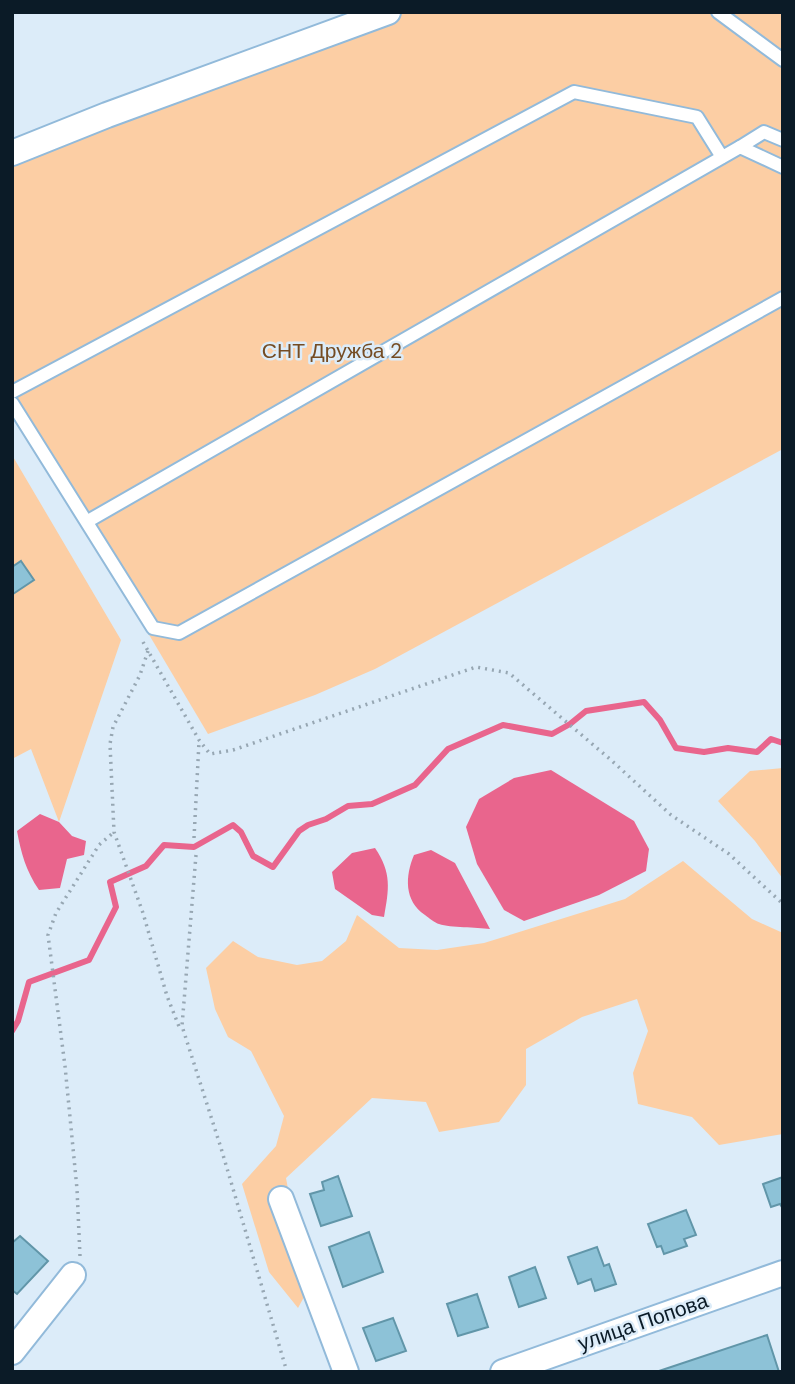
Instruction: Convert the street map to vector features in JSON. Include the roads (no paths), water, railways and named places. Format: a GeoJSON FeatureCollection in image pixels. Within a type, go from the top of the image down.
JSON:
{"type":"FeatureCollection","features":[{"type":"Feature","properties":{"kind":"street"},"geometry":{"type":"LineString","coordinates":[[12,153],[107,115],[388,12]]}},
{"type":"Feature","properties":{"kind":"street"},"geometry":{"type":"LineString","coordinates":[[281,1199],[346,1372]]}},
{"type":"Feature","properties":{"kind":"street","name":"улица Попова"},"geometry":{"type":"LineString","coordinates":[[503,1372],[783,1273]]}},
{"type":"Feature","properties":{"kind":"street"},"geometry":{"type":"LineString","coordinates":[[12,1352],[73,1275]]}},
{"type":"Feature","properties":{"kind":"lane"},"geometry":{"type":"LineString","coordinates":[[718,12],[783,60]]}},
{"type":"Feature","properties":{"kind":"lane"},"geometry":{"type":"LineString","coordinates":[[12,392],[574,92],[697,117],[722,158]]}},
{"type":"Feature","properties":{"kind":"lane"},"geometry":{"type":"LineString","coordinates":[[88,521],[764,132],[783,140]]}},
{"type":"Feature","properties":{"kind":"lane"},"geometry":{"type":"LineString","coordinates":[[740,147],[783,167]]}},
{"type":"Feature","properties":{"kind":"lane"},"geometry":{"type":"LineString","coordinates":[[12,403],[153,628],[179,633],[783,298]]}},
{"type":"Feature","properties":{"kind":"waterway"},"geometry":{"type":"LineString","coordinates":[[12,1031],[18,1021],[29,982],[89,960],[116,907],[110,882],[146,866],[164,845],[194,847],[233,825],[241,832],[253,856],[273,867],[299,831],[348,806],[372,804],[415,785],[448,749],[503,725],[552,734],[586,711],[644,702],[660,720],[676,748],[704,752],[728,748],[757,752],[771,739],[783,743]]}},
{"type":"Feature","properties":{"kind":"park label","name":"СНТ Дружба 2"},"geometry":{"type":"Point","coordinates":[332,351]}}]}
